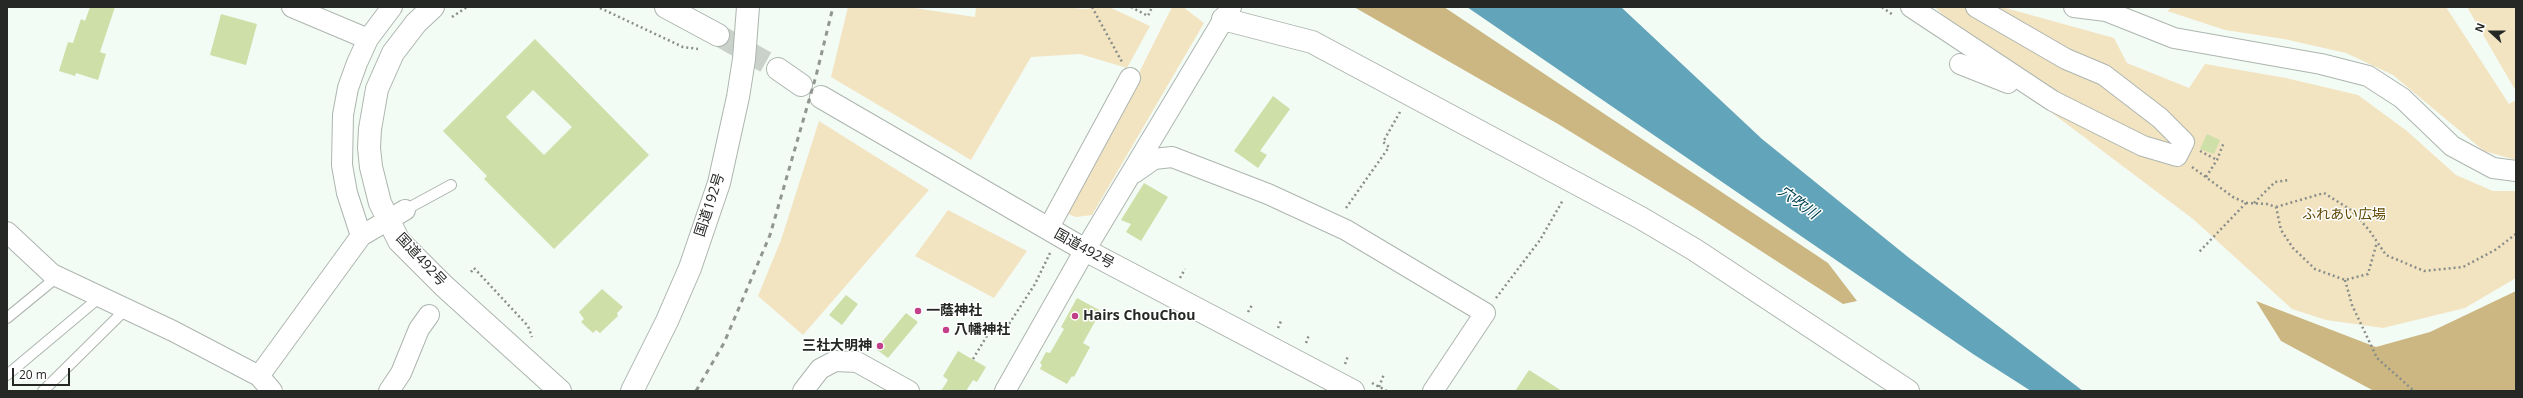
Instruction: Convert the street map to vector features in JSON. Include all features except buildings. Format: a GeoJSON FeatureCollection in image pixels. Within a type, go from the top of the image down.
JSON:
{"type":"FeatureCollection","features":[{"type":"Feature","properties":{"kind":"main road"},"geometry":{"type":"LineString","coordinates":[[666,7],[718,35]]}},
{"type":"Feature","properties":{"kind":"main road","name":"国道192号"},"geometry":{"type":"LineString","coordinates":[[632,391],[664,328],[690,268],[719,183],[738,97],[744,59],[748,7]]}},
{"type":"Feature","properties":{"kind":"main road"},"geometry":{"type":"LineString","coordinates":[[1222,11],[1312,42],[1573,182],[1695,250],[1904,389]]}},
{"type":"Feature","properties":{"kind":"main road","name":"国道492号"},"geometry":{"type":"LineString","coordinates":[[440,14],[416,23],[393,53],[380,83],[373,108],[370,129],[371,167],[375,186],[396,214],[399,241],[444,286],[560,391]]}},
{"type":"Feature","properties":{"kind":"main road"},"geometry":{"type":"LineString","coordinates":[[778,70],[801,85]]}},
{"type":"Feature","properties":{"kind":"main road","name":"国道492号"},"geometry":{"type":"LineString","coordinates":[[821,97],[1050,240],[1085,250],[1353,391]]}},
{"type":"Feature","properties":{"kind":"street"},"geometry":{"type":"LineString","coordinates":[[292,7],[368,39]]}},
{"type":"Feature","properties":{"kind":"street"},"geometry":{"type":"LineString","coordinates":[[361,236],[347,193],[341,141],[348,88],[368,39],[392,7]]}},
{"type":"Feature","properties":{"kind":"street"},"geometry":{"type":"LineString","coordinates":[[1911,7],[2053,100]]}},
{"type":"Feature","properties":{"kind":"street"},"geometry":{"type":"LineString","coordinates":[[1960,64],[2053,100],[2143,146],[2177,156],[2184,142],[2160,118],[2104,75],[2066,59],[1976,7]]}},
{"type":"Feature","properties":{"kind":"street"},"geometry":{"type":"LineString","coordinates":[[2074,7],[2105,9],[2174,38],[2321,64],[2368,76],[2402,98],[2452,146],[2493,168],[2516,171]]}},
{"type":"Feature","properties":{"kind":"street"},"geometry":{"type":"LineString","coordinates":[[1005,391],[1085,250],[1134,173],[1222,11]]}},
{"type":"Feature","properties":{"kind":"street"},"geometry":{"type":"LineString","coordinates":[[1050,240],[1130,78]]}},
{"type":"Feature","properties":{"kind":"street"},"geometry":{"type":"LineString","coordinates":[[1134,173],[1154,159],[1172,157],[1268,194],[1337,226],[1485,314],[1433,391]]}},
{"type":"Feature","properties":{"kind":"street"},"geometry":{"type":"LineString","coordinates":[[259,376],[361,236],[396,214]]}},
{"type":"Feature","properties":{"kind":"street"},"geometry":{"type":"LineString","coordinates":[[7,232],[29,255],[57,277],[126,309],[259,376],[272,391]]}},
{"type":"Feature","properties":{"kind":"street"},"geometry":{"type":"LineString","coordinates":[[388,391],[401,373],[419,329],[429,315]]}},
{"type":"Feature","properties":{"kind":"street"},"geometry":{"type":"LineString","coordinates":[[803,391],[820,369],[835,361],[857,362],[909,391]]}},
{"type":"Feature","properties":{"kind":"lane"},"geometry":{"type":"LineString","coordinates":[[396,214],[451,185]]}},
{"type":"Feature","properties":{"kind":"lane"},"geometry":{"type":"LineString","coordinates":[[7,318],[57,277]]}},
{"type":"Feature","properties":{"kind":"lane"},"geometry":{"type":"LineString","coordinates":[[7,375],[100,297]]}},
{"type":"Feature","properties":{"kind":"lane"},"geometry":{"type":"LineString","coordinates":[[43,391],[126,309]]}},
{"type":"Feature","properties":{"kind":"path"},"geometry":{"type":"LineString","coordinates":[[440,14],[467,7]]}},
{"type":"Feature","properties":{"kind":"path"},"geometry":{"type":"LineString","coordinates":[[599,7],[682,47],[702,49]]}},
{"type":"Feature","properties":{"kind":"path"},"geometry":{"type":"LineString","coordinates":[[1092,7],[1130,78]]}},
{"type":"Feature","properties":{"kind":"path"},"geometry":{"type":"LineString","coordinates":[[1131,7],[1148,16],[1152,7]]}},
{"type":"Feature","properties":{"kind":"path"},"geometry":{"type":"LineString","coordinates":[[1337,226],[1349,204],[1389,147],[1383,142],[1409,94]]}},
{"type":"Feature","properties":{"kind":"path"},"geometry":{"type":"LineString","coordinates":[[2206,177],[2217,160],[2224,142]]}},
{"type":"Feature","properties":{"kind":"path"},"geometry":{"type":"LineString","coordinates":[[2177,156],[2246,203],[2276,207],[2324,193],[2350,210],[2386,255],[2424,272],[2463,267],[2495,250],[2516,234]]}},
{"type":"Feature","properties":{"kind":"path"},"geometry":{"type":"LineString","coordinates":[[2254,203],[2275,182],[2289,180]]}},
{"type":"Feature","properties":{"kind":"path"},"geometry":{"type":"LineString","coordinates":[[1485,314],[1540,240],[1573,182]]}},
{"type":"Feature","properties":{"kind":"path"},"geometry":{"type":"LineString","coordinates":[[2199,252],[2246,203]]}},
{"type":"Feature","properties":{"kind":"path"},"geometry":{"type":"LineString","coordinates":[[2276,207],[2281,230],[2293,248],[2315,269],[2345,280],[2368,274],[2377,242]]}},
{"type":"Feature","properties":{"kind":"path"},"geometry":{"type":"LineString","coordinates":[[973,359],[992,326],[1009,324],[1035,284],[1050,240]]}},
{"type":"Feature","properties":{"kind":"path"},"geometry":{"type":"LineString","coordinates":[[471,272],[474,268],[517,314],[528,326],[533,339]]}},
{"type":"Feature","properties":{"kind":"path"},"geometry":{"type":"LineString","coordinates":[[1179,280],[1185,270]]}},
{"type":"Feature","properties":{"kind":"path"},"geometry":{"type":"LineString","coordinates":[[2345,280],[2352,305],[2378,358],[2414,391]]}},
{"type":"Feature","properties":{"kind":"path"},"geometry":{"type":"LineString","coordinates":[[1246,316],[1252,304]]}},
{"type":"Feature","properties":{"kind":"path"},"geometry":{"type":"LineString","coordinates":[[1276,332],[1282,320]]}},
{"type":"Feature","properties":{"kind":"path"},"geometry":{"type":"LineString","coordinates":[[1304,347],[1309,335]]}},
{"type":"Feature","properties":{"kind":"path"},"geometry":{"type":"LineString","coordinates":[[1379,387],[1384,374]]}},
{"type":"Feature","properties":{"kind":"green space"},"geometry":{"type":"Polygon","coordinates":[[[848,7],[908,7],[975,17],[976,7],[1065,7],[1083,9],[1109,7],[1150,26],[1127,68],[1080,54],[1031,57],[971,160],[831,77],[848,7]]]}},
{"type":"Feature","properties":{"kind":"green space"},"geometry":{"type":"Polygon","coordinates":[[[1172,7],[1183,7],[1204,23],[1092,215],[1076,217],[1068,214],[1172,7]]]}},
{"type":"Feature","properties":{"kind":"green space","name":"ふれあい広場"},"geometry":{"type":"Polygon","coordinates":[[[1935,7],[2002,7],[2114,38],[2127,63],[2189,88],[2205,64],[2286,78],[2358,95],[2407,131],[2456,175],[2493,191],[2516,191],[2516,278],[2465,308],[2383,328],[2326,320],[2292,309],[2193,219],[1995,70],[1935,7]]]}},
{"type":"Feature","properties":{"kind":"green space"},"geometry":{"type":"Polygon","coordinates":[[[2172,7],[2446,7],[2509,104],[2516,100],[2516,160],[2484,151],[2393,75],[2346,53],[2284,39],[2225,30],[2167,11],[2172,7]]]}},
{"type":"Feature","properties":{"kind":"green space"},"geometry":{"type":"Polygon","coordinates":[[[2467,7],[2516,7],[2516,87],[2514,88],[2467,7]]]}},
{"type":"Feature","properties":{"kind":"green space"},"geometry":{"type":"Polygon","coordinates":[[[819,121],[929,190],[803,335],[758,296],[781,240],[819,121]]]}},
{"type":"Feature","properties":{"kind":"green space"},"geometry":{"type":"Polygon","coordinates":[[[948,210],[1027,251],[994,298],[915,256],[948,210]]]}},
{"type":"Feature","properties":{"kind":"shaded area"},"geometry":{"type":"Polygon","coordinates":[[[1354,7],[1444,7],[1828,263],[1857,301],[1843,304],[1693,207],[1558,124],[1354,7]]]}},
{"type":"Feature","properties":{"kind":"shaded area"},"geometry":{"type":"Polygon","coordinates":[[[2516,291],[2516,391],[2374,391],[2281,341],[2256,301],[2376,347],[2430,332],[2516,291]]]}},
{"type":"Feature","properties":{"kind":"water","name":"穴吹川"},"geometry":{"type":"Polygon","coordinates":[[[1467,7],[1621,7],[1762,139],[1908,257],[2083,391],[2031,391],[1973,354],[1467,7]]]}},
{"type":"Feature","properties":{"kind":"tunnel"},"geometry":{"type":"LineString","coordinates":[[718,35],[778,69]]}},
{"type":"Feature","properties":{"kind":"railway"},"geometry":{"type":"LineString","coordinates":[[696,391],[724,343],[770,235],[816,76],[833,7]]}},
{"type":"Feature","properties":{"kind":"place","name":"一蔭神社"},"geometry":{"type":"Point","coordinates":[918,311]}},
{"type":"Feature","properties":{"kind":"place","name":"Hairs ChouChou"},"geometry":{"type":"Point","coordinates":[1075,316]}},
{"type":"Feature","properties":{"kind":"place","name":"八幡神社"},"geometry":{"type":"Point","coordinates":[946,330]}},
{"type":"Feature","properties":{"kind":"place","name":"三社大明神"},"geometry":{"type":"Point","coordinates":[880,346]}}]}
